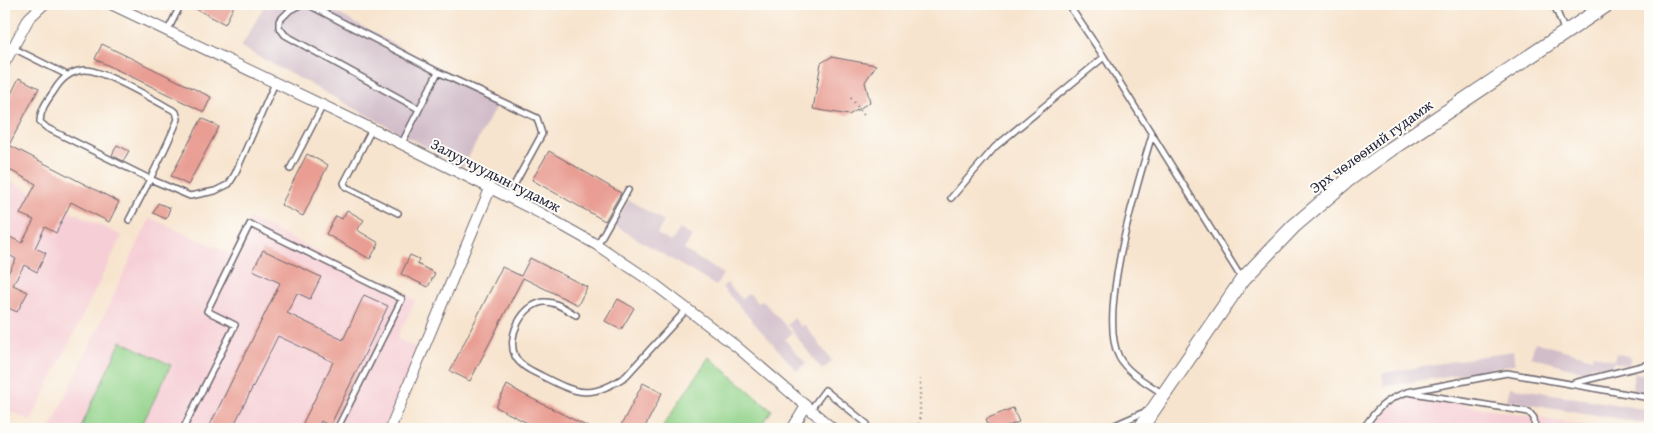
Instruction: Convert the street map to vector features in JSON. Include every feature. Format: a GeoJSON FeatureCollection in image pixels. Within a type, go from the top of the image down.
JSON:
{"type":"FeatureCollection","features":[{"type":"Feature","properties":{"kind":"main road","name":"Эрх чөлөөний гудамж"},"geometry":{"type":"LineString","coordinates":[[1140,429],[1243,280],[1294,226],[1349,179],[1608,4]]}},
{"type":"Feature","properties":{"kind":"street"},"geometry":{"type":"LineString","coordinates":[[4,64],[29,18],[44,4]]}},
{"type":"Feature","properties":{"kind":"street","name":"Залуучуудын гудамж"},"geometry":{"type":"LineString","coordinates":[[111,4],[372,128],[597,245],[650,280],[736,347],[833,429]]}},
{"type":"Feature","properties":{"kind":"street"},"geometry":{"type":"LineString","coordinates":[[390,429],[490,189]]}},
{"type":"Feature","properties":{"kind":"street"},"geometry":{"type":"LineString","coordinates":[[792,429],[808,408]]}},
{"type":"Feature","properties":{"kind":"lane"},"geometry":{"type":"LineString","coordinates":[[167,32],[180,4]]}},
{"type":"Feature","properties":{"kind":"lane"},"geometry":{"type":"LineString","coordinates":[[302,4],[290,10],[279,21],[279,27],[285,35],[419,109]]}},
{"type":"Feature","properties":{"kind":"lane"},"geometry":{"type":"LineString","coordinates":[[307,4],[438,72],[537,118],[541,124],[542,134],[508,198]]}},
{"type":"Feature","properties":{"kind":"lane"},"geometry":{"type":"LineString","coordinates":[[1068,4],[1104,56],[1243,280]]}},
{"type":"Feature","properties":{"kind":"lane"},"geometry":{"type":"LineString","coordinates":[[1554,4],[1565,33]]}},
{"type":"Feature","properties":{"kind":"lane"},"geometry":{"type":"LineString","coordinates":[[13,48],[67,75]]}},
{"type":"Feature","properties":{"kind":"lane"},"geometry":{"type":"LineString","coordinates":[[951,198],[995,147],[1104,56]]}},
{"type":"Feature","properties":{"kind":"lane"},"geometry":{"type":"LineString","coordinates":[[130,220],[150,179],[178,119],[176,112],[100,73],[85,70],[67,75],[60,81],[40,114],[40,122],[47,128],[150,179],[190,196],[204,195],[229,184],[275,83]]}},
{"type":"Feature","properties":{"kind":"lane"},"geometry":{"type":"LineString","coordinates":[[402,144],[438,72]]}},
{"type":"Feature","properties":{"kind":"lane"},"geometry":{"type":"LineString","coordinates":[[290,169],[323,105]]}},
{"type":"Feature","properties":{"kind":"lane"},"geometry":{"type":"LineString","coordinates":[[372,128],[344,183],[346,187],[398,213]]}},
{"type":"Feature","properties":{"kind":"lane"},"geometry":{"type":"LineString","coordinates":[[1152,134],[1118,269],[1114,345],[1127,368],[1163,394]]}},
{"type":"Feature","properties":{"kind":"lane"},"geometry":{"type":"LineString","coordinates":[[597,245],[628,190]]}},
{"type":"Feature","properties":{"kind":"lane"},"geometry":{"type":"LineString","coordinates":[[192,429],[184,428],[235,325],[206,311],[250,224],[402,299],[337,429]]}},
{"type":"Feature","properties":{"kind":"lane"},"geometry":{"type":"LineString","coordinates":[[576,315],[550,302],[533,305],[520,319],[515,332],[513,350],[515,356],[525,367],[571,391],[592,393],[614,384],[626,376],[687,310]]}},
{"type":"Feature","properties":{"kind":"lane"},"geometry":{"type":"LineString","coordinates":[[1571,384],[1650,364]]}},
{"type":"Feature","properties":{"kind":"lane"},"geometry":{"type":"LineString","coordinates":[[1363,429],[1375,411],[1391,397],[1407,392],[1508,373],[1650,398]]}},
{"type":"Feature","properties":{"kind":"lane"},"geometry":{"type":"LineString","coordinates":[[808,408],[825,390],[867,424],[863,429]]}},
{"type":"Feature","properties":{"kind":"lane"},"geometry":{"type":"LineString","coordinates":[[1407,392],[1529,412],[1534,418],[1535,429]]}},
{"type":"Feature","properties":{"kind":"lane"},"geometry":{"type":"LineString","coordinates":[[1106,429],[1154,408]]}},
{"type":"Feature","properties":{"kind":"path"},"geometry":{"type":"LineString","coordinates":[[851,98],[864,115]]}},
{"type":"Feature","properties":{"kind":"path"},"geometry":{"type":"LineString","coordinates":[[917,429],[920,418],[920,379]]}},
{"type":"Feature","properties":{"kind":"shaded area"},"geometry":{"type":"Polygon","coordinates":[[[265,4],[320,4],[499,101],[463,167],[241,47],[265,4]]]}},
{"type":"Feature","properties":{"kind":"shaded area"},"geometry":{"type":"Polygon","coordinates":[[[4,178],[122,236],[31,421],[4,408],[4,178]]]}},
{"type":"Feature","properties":{"kind":"shaded area"},"geometry":{"type":"Polygon","coordinates":[[[629,200],[664,221],[657,234],[671,242],[680,229],[692,236],[684,250],[723,274],[716,286],[614,225],[629,200]]]}},
{"type":"Feature","properties":{"kind":"shaded area"},"geometry":{"type":"Polygon","coordinates":[[[150,218],[232,254],[249,218],[416,300],[397,338],[422,351],[383,429],[50,429],[150,218]]]}},
{"type":"Feature","properties":{"kind":"shaded area"},"geometry":{"type":"Polygon","coordinates":[[[727,283],[742,299],[749,293],[758,303],[762,300],[792,333],[785,340],[806,363],[797,371],[722,287],[727,283]]]}},
{"type":"Feature","properties":{"kind":"shaded area"},"geometry":{"type":"Polygon","coordinates":[[[794,318],[800,327],[804,324],[832,361],[822,370],[787,324],[794,318]]]}},
{"type":"Feature","properties":{"kind":"shaded area"},"geometry":{"type":"Polygon","coordinates":[[[1535,342],[1592,358],[1593,354],[1614,360],[1616,353],[1631,357],[1628,366],[1614,362],[1611,371],[1591,365],[1589,373],[1531,357],[1535,342]]]}},
{"type":"Feature","properties":{"kind":"shaded area"},"geometry":{"type":"Polygon","coordinates":[[[1513,351],[1515,364],[1384,387],[1382,373],[1513,351]]]}},
{"type":"Feature","properties":{"kind":"shaded area"},"geometry":{"type":"Polygon","coordinates":[[[1634,373],[1650,375],[1650,397],[1631,394],[1634,373]]]}},
{"type":"Feature","properties":{"kind":"shaded area"},"geometry":{"type":"Polygon","coordinates":[[[1510,387],[1650,410],[1650,424],[1507,400],[1510,387]]]}},
{"type":"Feature","properties":{"kind":"shaded area"},"geometry":{"type":"Polygon","coordinates":[[[1420,397],[1608,429],[1373,429],[1390,407],[1403,399],[1420,397]]]}},
{"type":"Feature","properties":{"kind":"green space"},"geometry":{"type":"Polygon","coordinates":[[[121,341],[171,365],[140,429],[80,429],[121,341]]]}},
{"type":"Feature","properties":{"kind":"green space"},"geometry":{"type":"Polygon","coordinates":[[[709,357],[772,410],[760,429],[661,429],[709,357]]]}},
{"type":"Feature","properties":{"kind":"building"},"geometry":{"type":"Polygon","coordinates":[[[186,4],[235,4],[225,24],[186,4]]]}},
{"type":"Feature","properties":{"kind":"building"},"geometry":{"type":"Polygon","coordinates":[[[102,44],[211,97],[204,112],[95,59],[102,44]]]}},
{"type":"Feature","properties":{"kind":"building"},"geometry":{"type":"Polygon","coordinates":[[[831,57],[876,65],[865,82],[870,102],[849,115],[813,109],[821,63],[831,57]]]}},
{"type":"Feature","properties":{"kind":"building"},"geometry":{"type":"Polygon","coordinates":[[[19,78],[39,88],[9,145],[119,202],[109,222],[71,202],[56,233],[45,227],[35,248],[46,253],[37,272],[24,265],[13,285],[28,292],[17,312],[4,306],[4,280],[16,259],[4,252],[4,234],[22,243],[34,220],[20,214],[36,184],[4,167],[4,108],[19,78]]]}},
{"type":"Feature","properties":{"kind":"building"},"geometry":{"type":"Polygon","coordinates":[[[202,118],[219,127],[188,185],[171,176],[202,118]]]}},
{"type":"Feature","properties":{"kind":"building"},"geometry":{"type":"Polygon","coordinates":[[[117,145],[129,151],[123,161],[112,155],[117,145]]]}},
{"type":"Feature","properties":{"kind":"building"},"geometry":{"type":"Polygon","coordinates":[[[549,151],[621,193],[605,221],[532,180],[549,151]]]}},
{"type":"Feature","properties":{"kind":"building"},"geometry":{"type":"Polygon","coordinates":[[[307,154],[328,165],[303,216],[281,205],[307,154]]]}},
{"type":"Feature","properties":{"kind":"building"},"geometry":{"type":"Polygon","coordinates":[[[158,203],[170,208],[166,219],[153,213],[158,203]]]}},
{"type":"Feature","properties":{"kind":"building"},"geometry":{"type":"Polygon","coordinates":[[[347,210],[364,220],[357,230],[379,243],[370,259],[326,234],[336,216],[342,219],[347,210]]]}},
{"type":"Feature","properties":{"kind":"building"},"geometry":{"type":"Polygon","coordinates":[[[263,250],[321,277],[310,299],[297,293],[287,313],[343,340],[364,295],[388,306],[330,426],[321,421],[317,429],[300,429],[333,362],[278,336],[232,429],[208,429],[280,283],[253,270],[263,250]]]}},
{"type":"Feature","properties":{"kind":"building"},"geometry":{"type":"Polygon","coordinates":[[[410,255],[419,259],[417,264],[435,273],[428,287],[401,274],[410,255]]]}},
{"type":"Feature","properties":{"kind":"building"},"geometry":{"type":"Polygon","coordinates":[[[530,258],[587,287],[578,305],[523,278],[470,381],[450,371],[502,267],[521,276],[530,258]]]}},
{"type":"Feature","properties":{"kind":"building"},"geometry":{"type":"Polygon","coordinates":[[[618,299],[634,308],[621,330],[605,321],[618,299]]]}},
{"type":"Feature","properties":{"kind":"building"},"geometry":{"type":"Polygon","coordinates":[[[643,383],[662,393],[644,429],[619,429],[643,383]]]}},
{"type":"Feature","properties":{"kind":"building"},"geometry":{"type":"Polygon","coordinates":[[[507,385],[592,429],[539,429],[496,407],[507,385]]]}},
{"type":"Feature","properties":{"kind":"building"},"geometry":{"type":"Polygon","coordinates":[[[1013,408],[1019,422],[1001,429],[990,429],[986,419],[1013,408]]]}}]}
